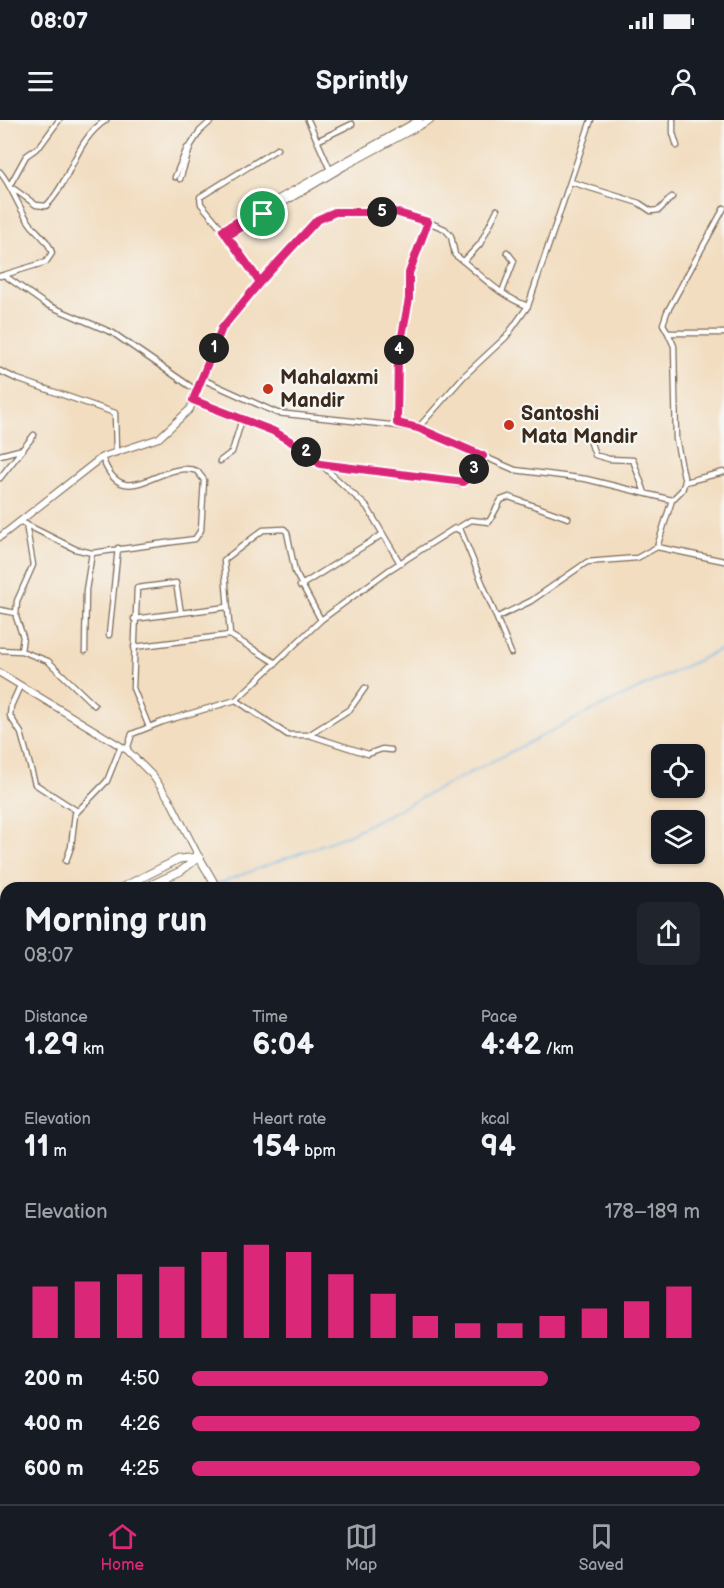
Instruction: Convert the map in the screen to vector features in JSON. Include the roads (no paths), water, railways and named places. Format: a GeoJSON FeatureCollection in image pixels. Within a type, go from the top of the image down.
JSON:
{"type":"FeatureCollection","features":[{"type":"Feature","properties":{"kind":"main road"},"geometry":{"type":"LineString","coordinates":[[133,882],[179,859],[199,857]]}},
{"type":"Feature","properties":{"kind":"main road"},"geometry":{"type":"LineString","coordinates":[[157,882],[182,871],[199,857]]}},
{"type":"Feature","properties":{"kind":"main road"},"geometry":{"type":"LineString","coordinates":[[199,857],[214,882]]}},
{"type":"Feature","properties":{"kind":"street"},"geometry":{"type":"LineString","coordinates":[[12,187],[26,156],[40,146],[59,120]]}},
{"type":"Feature","properties":{"kind":"street"},"geometry":{"type":"LineString","coordinates":[[12,187],[36,205],[46,206],[88,135],[106,120]]}},
{"type":"Feature","properties":{"kind":"street"},"geometry":{"type":"LineString","coordinates":[[177,178],[191,145],[200,131],[212,120]]}},
{"type":"Feature","properties":{"kind":"street"},"geometry":{"type":"LineString","coordinates":[[308,120],[331,171]]}},
{"type":"Feature","properties":{"kind":"street"},"geometry":{"type":"LineString","coordinates":[[225,233],[419,120]]}},
{"type":"Feature","properties":{"kind":"street"},"geometry":{"type":"LineString","coordinates":[[409,125],[430,120]]}},
{"type":"Feature","properties":{"kind":"street"},"geometry":{"type":"LineString","coordinates":[[418,428],[464,376],[506,337],[528,306],[591,120]]}},
{"type":"Feature","properties":{"kind":"street"},"geometry":{"type":"LineString","coordinates":[[673,120],[673,133],[677,146]]}},
{"type":"Feature","properties":{"kind":"street"},"geometry":{"type":"LineString","coordinates":[[317,141],[352,123]]}},
{"type":"Feature","properties":{"kind":"street"},"geometry":{"type":"LineString","coordinates":[[260,282],[201,204],[200,197],[277,149]]}},
{"type":"Feature","properties":{"kind":"street"},"geometry":{"type":"LineString","coordinates":[[0,172],[12,187],[26,218],[49,245],[52,253],[46,262],[2,276]]}},
{"type":"Feature","properties":{"kind":"street"},"geometry":{"type":"LineString","coordinates":[[571,182],[639,202],[651,211],[659,210],[672,197]]}},
{"type":"Feature","properties":{"kind":"street"},"geometry":{"type":"LineString","coordinates":[[657,547],[672,500],[678,496],[685,483],[676,439],[674,346],[663,324],[664,318],[724,207]]}},
{"type":"Feature","properties":{"kind":"street"},"geometry":{"type":"LineString","coordinates":[[464,261],[480,244],[496,210]]}},
{"type":"Feature","properties":{"kind":"street"},"geometry":{"type":"LineString","coordinates":[[0,537],[23,523],[102,457],[159,438],[190,409],[222,328],[260,282],[317,220],[335,212],[395,212],[446,229],[451,236],[455,255],[482,280],[528,306]]}},
{"type":"Feature","properties":{"kind":"street"},"geometry":{"type":"LineString","coordinates":[[397,423],[398,357],[409,299],[409,273],[428,222]]}},
{"type":"Feature","properties":{"kind":"street"},"geometry":{"type":"LineString","coordinates":[[502,292],[514,261],[507,252]]}},
{"type":"Feature","properties":{"kind":"street"},"geometry":{"type":"LineString","coordinates":[[2,276],[45,304],[113,333],[197,391]]}},
{"type":"Feature","properties":{"kind":"street"},"geometry":{"type":"LineString","coordinates":[[668,333],[724,333]]}},
{"type":"Feature","properties":{"kind":"street"},"geometry":{"type":"LineString","coordinates":[[0,370],[17,379],[115,413],[116,453]]}},
{"type":"Feature","properties":{"kind":"street"},"geometry":{"type":"LineString","coordinates":[[202,379],[277,413],[397,423],[418,428],[515,470],[586,479],[672,500]]}},
{"type":"Feature","properties":{"kind":"street"},"geometry":{"type":"LineString","coordinates":[[193,400],[242,419],[295,444],[367,507],[400,563]]}},
{"type":"Feature","properties":{"kind":"street"},"geometry":{"type":"LineString","coordinates":[[220,461],[232,453],[242,419]]}},
{"type":"Feature","properties":{"kind":"street"},"geometry":{"type":"LineString","coordinates":[[0,478],[34,435]]}},
{"type":"Feature","properties":{"kind":"street"},"geometry":{"type":"LineString","coordinates":[[589,437],[593,453],[598,457],[633,460],[645,494]]}},
{"type":"Feature","properties":{"kind":"street"},"geometry":{"type":"LineString","coordinates":[[0,455],[24,449]]}},
{"type":"Feature","properties":{"kind":"street"},"geometry":{"type":"LineString","coordinates":[[320,464],[384,470],[460,484],[470,476],[483,456]]}},
{"type":"Feature","properties":{"kind":"street"},"geometry":{"type":"LineString","coordinates":[[23,523],[75,549],[92,553],[198,537],[204,480],[197,471],[182,469],[141,483],[122,483],[107,472],[102,457]]}},
{"type":"Feature","properties":{"kind":"street"},"geometry":{"type":"LineString","coordinates":[[685,483],[724,472]]}},
{"type":"Feature","properties":{"kind":"street"},"geometry":{"type":"LineString","coordinates":[[66,861],[77,811],[106,781],[132,734],[236,700],[321,620],[400,563],[453,529],[467,521],[489,522],[501,500],[508,497],[568,518]]}},
{"type":"Feature","properties":{"kind":"street"},"geometry":{"type":"LineString","coordinates":[[21,651],[23,637],[16,613],[18,601],[33,565],[23,523]]}},
{"type":"Feature","properties":{"kind":"street"},"geometry":{"type":"LineString","coordinates":[[230,635],[224,560],[263,530],[281,528],[287,532],[300,586],[321,620]]}},
{"type":"Feature","properties":{"kind":"street"},"geometry":{"type":"LineString","coordinates":[[458,528],[498,617],[511,653]]}},
{"type":"Feature","properties":{"kind":"street"},"geometry":{"type":"LineString","coordinates":[[300,586],[383,534]]}},
{"type":"Feature","properties":{"kind":"street"},"geometry":{"type":"LineString","coordinates":[[498,617],[531,601],[587,562],[637,558],[657,547],[724,561]]}},
{"type":"Feature","properties":{"kind":"street"},"geometry":{"type":"LineString","coordinates":[[109,635],[118,548]]}},
{"type":"Feature","properties":{"kind":"street"},"geometry":{"type":"LineString","coordinates":[[85,651],[86,590],[92,553]]}},
{"type":"Feature","properties":{"kind":"street"},"geometry":{"type":"LineString","coordinates":[[150,727],[133,688],[134,619],[138,587],[176,583],[181,613]]}},
{"type":"Feature","properties":{"kind":"street"},"geometry":{"type":"LineString","coordinates":[[134,619],[227,607]]}},
{"type":"Feature","properties":{"kind":"street"},"geometry":{"type":"LineString","coordinates":[[0,610],[16,613]]}},
{"type":"Feature","properties":{"kind":"street"},"geometry":{"type":"LineString","coordinates":[[134,647],[230,635],[276,663]]}},
{"type":"Feature","properties":{"kind":"street"},"geometry":{"type":"LineString","coordinates":[[0,650],[21,651],[48,661],[94,705]]}},
{"type":"Feature","properties":{"kind":"street"},"geometry":{"type":"LineString","coordinates":[[0,674],[124,748],[153,776],[171,802],[199,857]]}},
{"type":"Feature","properties":{"kind":"street"},"geometry":{"type":"LineString","coordinates":[[20,686],[11,706],[10,716],[21,733],[35,784],[77,811]]}},
{"type":"Feature","properties":{"kind":"street"},"geometry":{"type":"LineString","coordinates":[[309,735],[350,709],[365,688]]}},
{"type":"Feature","properties":{"kind":"street"},"geometry":{"type":"LineString","coordinates":[[236,700],[279,731],[296,736],[309,735],[369,754],[382,749],[391,750]]}},
{"type":"Feature","properties":{"kind":"waterway"},"geometry":{"type":"LineString","coordinates":[[222,882],[348,835],[581,716],[724,648]]}},
{"type":"Feature","properties":{"kind":"place","name":"Mahalaxmi Mandir"},"geometry":{"type":"Point","coordinates":[268,389]}},
{"type":"Feature","properties":{"kind":"place","name":"Santoshi Mata Mandir"},"geometry":{"type":"Point","coordinates":[509,425]}}]}
